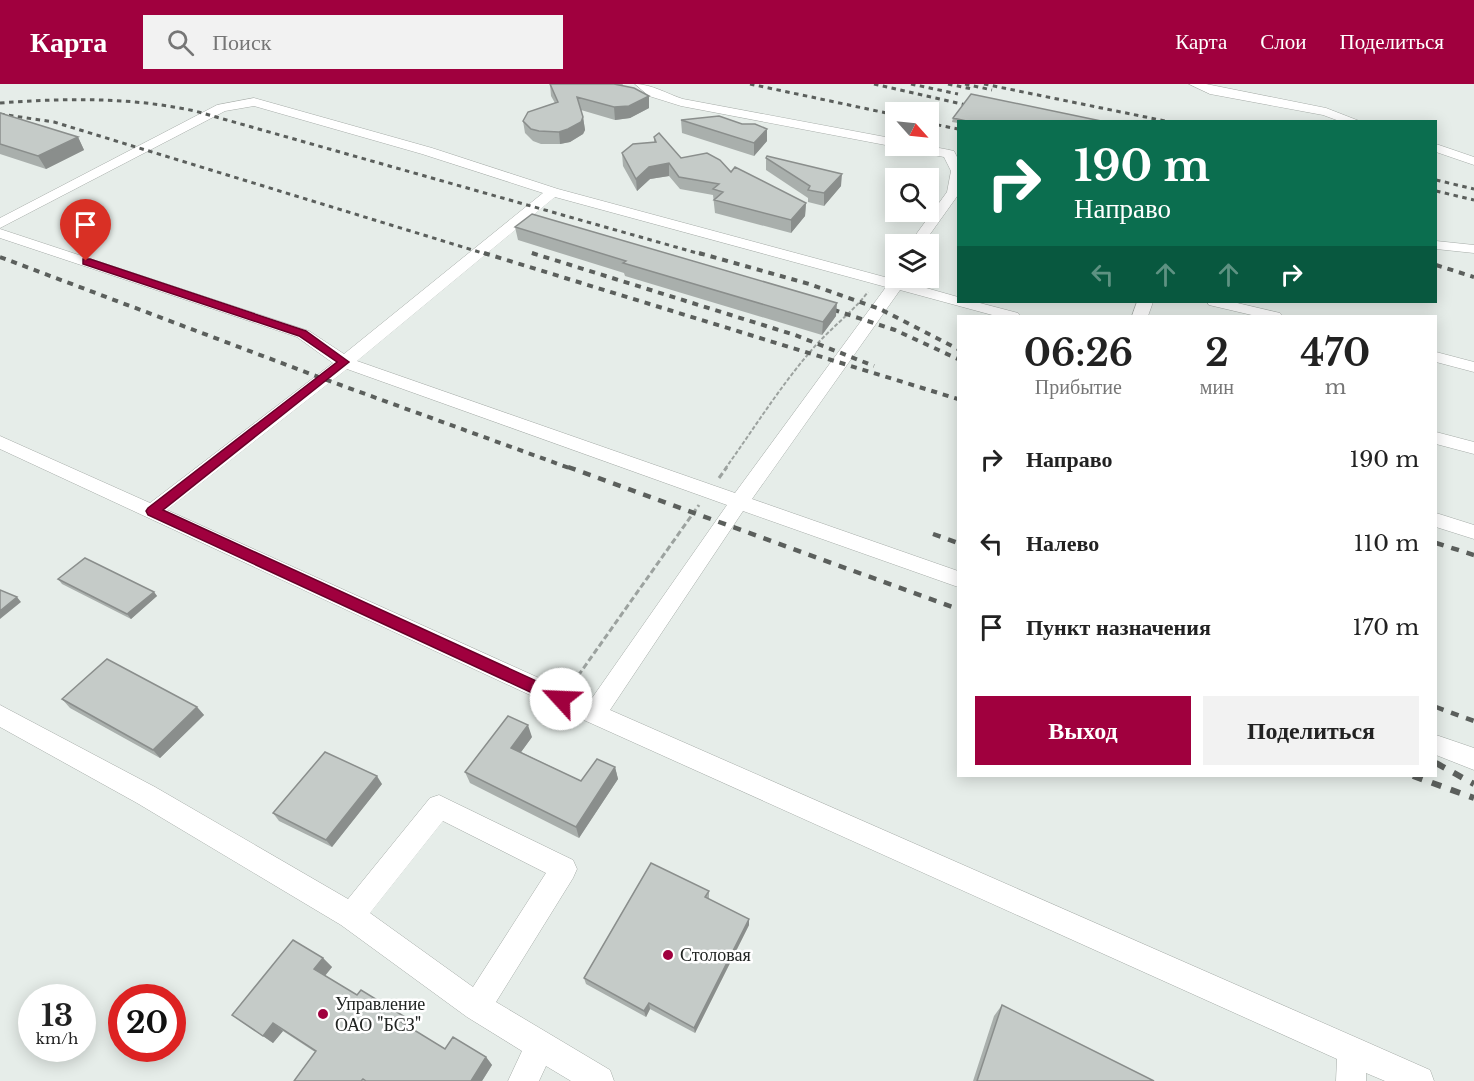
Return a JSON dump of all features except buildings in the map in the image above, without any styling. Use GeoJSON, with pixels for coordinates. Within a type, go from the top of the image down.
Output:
{"type":"FeatureCollection","features":[{"type":"Feature","properties":{"kind":"street"},"geometry":{"type":"LineString","coordinates":[[641,84],[653,93],[681,102],[885,141]]}},
{"type":"Feature","properties":{"kind":"street"},"geometry":{"type":"LineString","coordinates":[[1196,84],[1210,90],[1326,112],[1350,120]]}},
{"type":"Feature","properties":{"kind":"street"},"geometry":{"type":"LineString","coordinates":[[0,224],[221,108],[254,102],[427,152],[552,192],[885,278]]}},
{"type":"Feature","properties":{"kind":"street"},"geometry":{"type":"LineString","coordinates":[[1437,148],[1474,161]]}},
{"type":"Feature","properties":{"kind":"street"},"geometry":{"type":"LineString","coordinates":[[939,152],[949,154],[957,169]]}},
{"type":"Feature","properties":{"kind":"street"},"geometry":{"type":"LineString","coordinates":[[924,234],[953,200],[957,176]]}},
{"type":"Feature","properties":{"kind":"street"},"geometry":{"type":"LineString","coordinates":[[153,511],[344,362],[552,192]]}},
{"type":"Feature","properties":{"kind":"street"},"geometry":{"type":"LineString","coordinates":[[0,232],[303,334],[344,362],[957,579]]}},
{"type":"Feature","properties":{"kind":"street"},"geometry":{"type":"LineString","coordinates":[[1437,245],[1474,249]]}},
{"type":"Feature","properties":{"kind":"street"},"geometry":{"type":"LineString","coordinates":[[594,714],[738,502],[893,288]]}},
{"type":"Feature","properties":{"kind":"street"},"geometry":{"type":"LineString","coordinates":[[921,288],[957,299]]}},
{"type":"Feature","properties":{"kind":"street"},"geometry":{"type":"LineString","coordinates":[[970,303],[1009,315]]}},
{"type":"Feature","properties":{"kind":"street"},"geometry":{"type":"LineString","coordinates":[[1219,303],[1270,315]]}},
{"type":"Feature","properties":{"kind":"street"},"geometry":{"type":"LineString","coordinates":[[1437,357],[1474,367]]}},
{"type":"Feature","properties":{"kind":"street"},"geometry":{"type":"LineString","coordinates":[[1437,438],[1474,448]]}},
{"type":"Feature","properties":{"kind":"street"},"geometry":{"type":"LineString","coordinates":[[0,442],[594,714],[1419,1081]]}},
{"type":"Feature","properties":{"kind":"street"},"geometry":{"type":"LineString","coordinates":[[1437,520],[1474,532]]}},
{"type":"Feature","properties":{"kind":"street"},"geometry":{"type":"LineString","coordinates":[[0,715],[146,795],[351,916],[477,1007],[599,1081]]}},
{"type":"Feature","properties":{"kind":"street"},"geometry":{"type":"LineString","coordinates":[[1437,746],[1474,759]]}},
{"type":"Feature","properties":{"kind":"street"},"geometry":{"type":"LineString","coordinates":[[351,916],[439,806],[564,869],[477,1007]]}},
{"type":"Feature","properties":{"kind":"street"},"geometry":{"type":"LineString","coordinates":[[523,1081],[540,1047]]}},
{"type":"Feature","properties":{"kind":"street"},"geometry":{"type":"LineString","coordinates":[[1351,1081],[1352,1050]]}},
{"type":"Feature","properties":{"kind":"railway"},"geometry":{"type":"LineString","coordinates":[[750,84],[885,113]]}},
{"type":"Feature","properties":{"kind":"railway"},"geometry":{"type":"LineString","coordinates":[[874,84],[979,108]]}},
{"type":"Feature","properties":{"kind":"railway"},"geometry":{"type":"LineString","coordinates":[[911,84],[958,94]]}},
{"type":"Feature","properties":{"kind":"railway"},"geometry":{"type":"LineString","coordinates":[[948,84],[972,89]]}},
{"type":"Feature","properties":{"kind":"railway"},"geometry":{"type":"LineString","coordinates":[[965,84],[992,90]]}},
{"type":"Feature","properties":{"kind":"railway"},"geometry":{"type":"LineString","coordinates":[[984,84],[1160,120]]}},
{"type":"Feature","properties":{"kind":"railway"},"geometry":{"type":"LineString","coordinates":[[0,103],[98,100],[146,103],[195,111],[704,255]]}},
{"type":"Feature","properties":{"kind":"railway"},"geometry":{"type":"LineString","coordinates":[[0,114],[54,122],[489,255]]}},
{"type":"Feature","properties":{"kind":"railway"},"geometry":{"type":"LineString","coordinates":[[939,125],[957,129]]}},
{"type":"Feature","properties":{"kind":"railway"},"geometry":{"type":"LineString","coordinates":[[1437,180],[1474,189]]}},
{"type":"Feature","properties":{"kind":"railway"},"geometry":{"type":"LineString","coordinates":[[1437,191],[1474,200]]}},
{"type":"Feature","properties":{"kind":"railway"},"geometry":{"type":"LineString","coordinates":[[484,253],[957,399]]}},
{"type":"Feature","properties":{"kind":"railway"},"geometry":{"type":"LineString","coordinates":[[537,255],[532,253],[795,335],[874,366]]}},
{"type":"Feature","properties":{"kind":"railway"},"geometry":{"type":"LineString","coordinates":[[699,253],[809,284],[880,309],[957,348]]}},
{"type":"Feature","properties":{"kind":"railway"},"geometry":{"type":"LineString","coordinates":[[0,257],[572,469]]}},
{"type":"Feature","properties":{"kind":"railway"},"geometry":{"type":"LineString","coordinates":[[1437,265],[1474,277]]}},
{"type":"Feature","properties":{"kind":"railway"},"geometry":{"type":"LineString","coordinates":[[822,306],[895,330],[957,359]]}},
{"type":"Feature","properties":{"kind":"railway"},"geometry":{"type":"LineString","coordinates":[[568,467],[957,609]]}},
{"type":"Feature","properties":{"kind":"railway"},"geometry":{"type":"LineString","coordinates":[[933,534],[957,543]]}},
{"type":"Feature","properties":{"kind":"railway"},"geometry":{"type":"LineString","coordinates":[[1437,543],[1474,555]]}},
{"type":"Feature","properties":{"kind":"railway"},"geometry":{"type":"LineString","coordinates":[[1437,707],[1474,721]]}},
{"type":"Feature","properties":{"kind":"railway"},"geometry":{"type":"LineString","coordinates":[[1437,764],[1474,784]]}},
{"type":"Feature","properties":{"kind":"railway"},"geometry":{"type":"LineString","coordinates":[[1416,777],[1474,798]]}},
{"type":"Feature","properties":{"kind":"place","name":"Столовая"},"geometry":{"type":"Point","coordinates":[668,955]}},
{"type":"Feature","properties":{"kind":"place","name":"Управление ОАО \"БСЗ\""},"geometry":{"type":"Point","coordinates":[323,1014]}},
{"type":"Feature","properties":{"kind":"route"},"geometry":{"type":"LineString","coordinates":[[86,261],[303,334],[344,362],[153,511],[561,699]]}}]}
